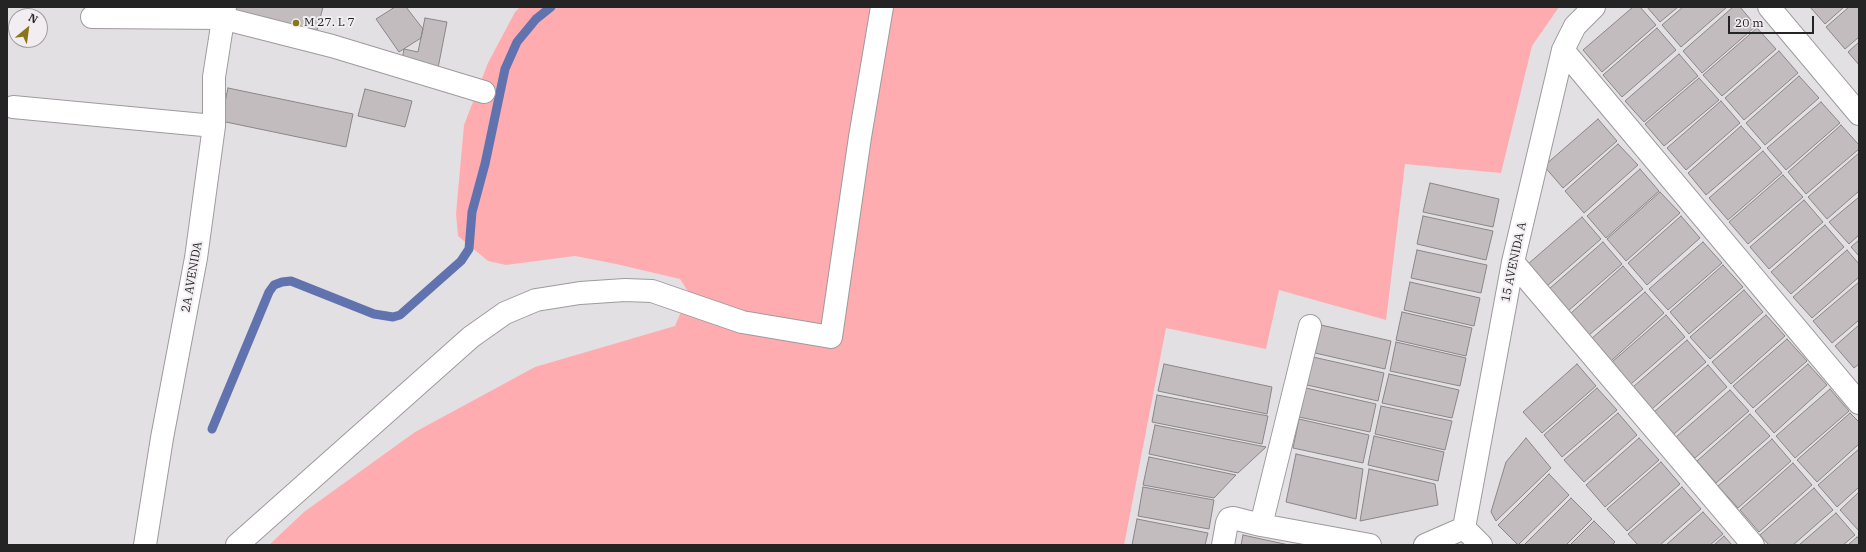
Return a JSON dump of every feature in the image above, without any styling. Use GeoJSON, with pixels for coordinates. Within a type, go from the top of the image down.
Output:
{"type":"FeatureCollection","features":[{"type":"Feature","properties":{"kind":"street"},"geometry":{"type":"LineString","coordinates":[[237,545],[471,337],[505,313],[536,300],[580,292],[631,290],[652,291],[742,322],[831,337],[860,137],[882,7]]}},
{"type":"Feature","properties":{"kind":"street","name":"15 AVENIDA A"},"geometry":{"type":"LineString","coordinates":[[1464,528],[1513,262],[1563,50],[1575,26],[1594,7]]}},
{"type":"Feature","properties":{"kind":"street"},"geometry":{"type":"LineString","coordinates":[[1768,7],[1859,114]]}},
{"type":"Feature","properties":{"kind":"street"},"geometry":{"type":"LineString","coordinates":[[92,17],[223,13],[484,92]]}},
{"type":"Feature","properties":{"kind":"street","name":"2A AVENIDA"},"geometry":{"type":"LineString","coordinates":[[146,540],[162,438],[196,258],[214,126],[214,77],[223,13]]}},
{"type":"Feature","properties":{"kind":"street"},"geometry":{"type":"LineString","coordinates":[[1563,50],[1859,403]]}},
{"type":"Feature","properties":{"kind":"street"},"geometry":{"type":"LineString","coordinates":[[13,108],[214,126]]}},
{"type":"Feature","properties":{"kind":"street"},"geometry":{"type":"LineString","coordinates":[[1513,262],[1753,545]]}},
{"type":"Feature","properties":{"kind":"street"},"geometry":{"type":"LineString","coordinates":[[1261,526],[1310,326]]}},
{"type":"Feature","properties":{"kind":"street"},"geometry":{"type":"LineString","coordinates":[[1223,545],[1227,523],[1229,519],[1233,518],[1261,526],[1370,545]]}},
{"type":"Feature","properties":{"kind":"street"},"geometry":{"type":"LineString","coordinates":[[1425,545],[1464,528],[1481,545]]}},
{"type":"Feature","properties":{"kind":"shaded area"},"geometry":{"type":"Polygon","coordinates":[[[520,7],[1559,7],[1532,46],[1501,173],[1405,164],[1386,320],[1279,290],[1266,349],[1166,328],[1124,545],[269,545],[304,512],[415,432],[535,367],[675,326],[689,293],[680,279],[575,256],[506,265],[488,261],[458,236],[456,214],[464,125],[488,63],[515,12],[520,7]]]}},
{"type":"Feature","properties":{"kind":"building","name":"M 27. L 7"},"geometry":{"type":"Polygon","coordinates":[[[232,7],[323,7],[316,34],[230,12],[232,7]]]}},
{"type":"Feature","properties":{"kind":"building"},"geometry":{"type":"Polygon","coordinates":[[[395,7],[406,7],[423,29],[421,38],[399,52],[376,19],[395,7]]]}},
{"type":"Feature","properties":{"kind":"building"},"geometry":{"type":"Polygon","coordinates":[[[1633,7],[1640,7],[1656,25],[1602,72],[1583,50],[1633,7]]]}},
{"type":"Feature","properties":{"kind":"building"},"geometry":{"type":"Polygon","coordinates":[[[1647,7],[1678,7],[1660,22],[1647,7]]]}},
{"type":"Feature","properties":{"kind":"building"},"geometry":{"type":"Polygon","coordinates":[[[1683,7],[1727,7],[1681,47],[1662,25],[1683,7]]]}},
{"type":"Feature","properties":{"kind":"building"},"geometry":{"type":"Polygon","coordinates":[[[1733,7],[1740,7],[1756,26],[1702,73],[1683,51],[1733,7]]]}},
{"type":"Feature","properties":{"kind":"building"},"geometry":{"type":"Polygon","coordinates":[[[1810,7],[1844,7],[1825,24],[1810,7]]]}},
{"type":"Feature","properties":{"kind":"building"},"geometry":{"type":"Polygon","coordinates":[[[1849,7],[1859,7],[1859,37],[1845,49],[1826,27],[1849,7]]]}},
{"type":"Feature","properties":{"kind":"building"},"geometry":{"type":"Polygon","coordinates":[[[425,18],[447,22],[438,68],[402,60],[404,49],[418,52],[425,18]]]}},
{"type":"Feature","properties":{"kind":"building"},"geometry":{"type":"Polygon","coordinates":[[[1657,28],[1676,50],[1622,97],[1603,75],[1657,28]]]}},
{"type":"Feature","properties":{"kind":"building"},"geometry":{"type":"Polygon","coordinates":[[[1757,28],[1776,49],[1722,96],[1703,75],[1757,28]]]}},
{"type":"Feature","properties":{"kind":"building"},"geometry":{"type":"Polygon","coordinates":[[[1859,42],[1859,65],[1848,52],[1859,42]]]}},
{"type":"Feature","properties":{"kind":"building"},"geometry":{"type":"Polygon","coordinates":[[[1779,51],[1798,73],[1744,120],[1725,98],[1779,51]]]}},
{"type":"Feature","properties":{"kind":"building"},"geometry":{"type":"Polygon","coordinates":[[[1679,54],[1698,76],[1644,122],[1625,101],[1679,54]]]}},
{"type":"Feature","properties":{"kind":"building"},"geometry":{"type":"Polygon","coordinates":[[[1799,76],[1819,98],[1765,145],[1746,123],[1799,76]]]}},
{"type":"Feature","properties":{"kind":"building"},"geometry":{"type":"Polygon","coordinates":[[[1699,78],[1719,100],[1664,146],[1645,124],[1699,78]]]}},
{"type":"Feature","properties":{"kind":"building"},"geometry":{"type":"Polygon","coordinates":[[[228,88],[353,114],[346,147],[221,121],[228,88]]]}},
{"type":"Feature","properties":{"kind":"building"},"geometry":{"type":"Polygon","coordinates":[[[365,89],[412,101],[405,127],[358,116],[365,89]]]}},
{"type":"Feature","properties":{"kind":"building"},"geometry":{"type":"Polygon","coordinates":[[[1721,101],[1740,123],[1686,170],[1667,148],[1721,101]]]}},
{"type":"Feature","properties":{"kind":"building"},"geometry":{"type":"Polygon","coordinates":[[[1821,102],[1840,123],[1786,170],[1767,148],[1821,102]]]}},
{"type":"Feature","properties":{"kind":"building"},"geometry":{"type":"Polygon","coordinates":[[[1598,119],[1617,141],[1563,188],[1544,166],[1598,119]]]}},
{"type":"Feature","properties":{"kind":"building"},"geometry":{"type":"Polygon","coordinates":[[[1841,125],[1859,145],[1859,149],[1806,194],[1788,172],[1841,125]]]}},
{"type":"Feature","properties":{"kind":"building"},"geometry":{"type":"Polygon","coordinates":[[[1741,126],[1761,148],[1706,195],[1688,173],[1741,126]]]}},
{"type":"Feature","properties":{"kind":"building"},"geometry":{"type":"Polygon","coordinates":[[[1618,144],[1638,165],[1584,213],[1565,191],[1618,144]]]}},
{"type":"Feature","properties":{"kind":"building"},"geometry":{"type":"Polygon","coordinates":[[[1763,151],[1782,173],[1728,220],[1709,198],[1763,151]]]}},
{"type":"Feature","properties":{"kind":"building"},"geometry":{"type":"Polygon","coordinates":[[[1859,153],[1859,191],[1827,219],[1808,197],[1859,153]]]}},
{"type":"Feature","properties":{"kind":"building"},"geometry":{"type":"Polygon","coordinates":[[[1640,169],[1659,191],[1606,238],[1587,216],[1640,169]]]}},
{"type":"Feature","properties":{"kind":"building"},"geometry":{"type":"Polygon","coordinates":[[[1783,175],[1803,197],[1748,244],[1729,222],[1783,175]]]}},
{"type":"Feature","properties":{"kind":"building"},"geometry":{"type":"Polygon","coordinates":[[[1430,183],[1499,199],[1493,227],[1423,212],[1430,183]]]}},
{"type":"Feature","properties":{"kind":"building"},"geometry":{"type":"Polygon","coordinates":[[[1660,192],[1680,213],[1626,261],[1607,239],[1660,192]]]}},
{"type":"Feature","properties":{"kind":"building"},"geometry":{"type":"Polygon","coordinates":[[[1859,197],[1859,235],[1849,244],[1829,222],[1859,197]]]}},
{"type":"Feature","properties":{"kind":"building"},"geometry":{"type":"Polygon","coordinates":[[[1804,200],[1823,222],[1769,269],[1750,247],[1804,200]]]}},
{"type":"Feature","properties":{"kind":"building"},"geometry":{"type":"Polygon","coordinates":[[[1423,216],[1493,231],[1486,260],[1417,244],[1423,216]]]}},
{"type":"Feature","properties":{"kind":"building"},"geometry":{"type":"Polygon","coordinates":[[[1681,216],[1700,238],[1647,285],[1628,263],[1681,216]]]}},
{"type":"Feature","properties":{"kind":"building"},"geometry":{"type":"Polygon","coordinates":[[[1582,217],[1601,239],[1547,286],[1528,264],[1582,217]]]}},
{"type":"Feature","properties":{"kind":"building"},"geometry":{"type":"Polygon","coordinates":[[[1825,225],[1844,247],[1791,294],[1771,272],[1825,225]]]}},
{"type":"Feature","properties":{"kind":"building"},"geometry":{"type":"Polygon","coordinates":[[[1859,240],[1859,256],[1851,247],[1859,240]]]}},
{"type":"Feature","properties":{"kind":"building"},"geometry":{"type":"Polygon","coordinates":[[[1603,242],[1622,264],[1568,311],[1549,289],[1603,242]]]}},
{"type":"Feature","properties":{"kind":"building"},"geometry":{"type":"Polygon","coordinates":[[[1703,242],[1722,263],[1668,310],[1649,289],[1703,242]]]}},
{"type":"Feature","properties":{"kind":"building"},"geometry":{"type":"Polygon","coordinates":[[[1417,250],[1487,265],[1481,293],[1411,278],[1417,250]]]}},
{"type":"Feature","properties":{"kind":"building"},"geometry":{"type":"Polygon","coordinates":[[[1847,250],[1859,264],[1859,277],[1812,318],[1793,297],[1847,250]]]}},
{"type":"Feature","properties":{"kind":"building"},"geometry":{"type":"Polygon","coordinates":[[[1723,265],[1743,287],[1689,334],[1670,312],[1723,265]]]}},
{"type":"Feature","properties":{"kind":"building"},"geometry":{"type":"Polygon","coordinates":[[[1623,266],[1643,289],[1589,335],[1570,314],[1623,266]]]}},
{"type":"Feature","properties":{"kind":"building"},"geometry":{"type":"Polygon","coordinates":[[[1410,282],[1480,298],[1474,326],[1404,310],[1410,282]]]}},
{"type":"Feature","properties":{"kind":"building"},"geometry":{"type":"Polygon","coordinates":[[[1859,282],[1859,320],[1832,343],[1813,321],[1859,282]]]}},
{"type":"Feature","properties":{"kind":"building"},"geometry":{"type":"Polygon","coordinates":[[[1744,290],[1763,312],[1710,359],[1690,337],[1744,290]]]}},
{"type":"Feature","properties":{"kind":"building"},"geometry":{"type":"Polygon","coordinates":[[[1645,292],[1664,313],[1611,361],[1591,339],[1645,292]]]}},
{"type":"Feature","properties":{"kind":"building"},"geometry":{"type":"Polygon","coordinates":[[[1402,312],[1472,328],[1466,356],[1396,340],[1402,312]]]}},
{"type":"Feature","properties":{"kind":"building"},"geometry":{"type":"Polygon","coordinates":[[[1666,315],[1685,337],[1631,384],[1612,362],[1666,315]]]}},
{"type":"Feature","properties":{"kind":"building"},"geometry":{"type":"Polygon","coordinates":[[[1766,315],[1785,336],[1731,384],[1712,362],[1766,315]]]}},
{"type":"Feature","properties":{"kind":"building"},"geometry":{"type":"Polygon","coordinates":[[[1321,325],[1391,341],[1385,369],[1315,353],[1321,325]]]}},
{"type":"Feature","properties":{"kind":"building"},"geometry":{"type":"Polygon","coordinates":[[[1859,325],[1859,364],[1854,368],[1835,346],[1859,325]]]}},
{"type":"Feature","properties":{"kind":"building"},"geometry":{"type":"Polygon","coordinates":[[[1787,339],[1807,361],[1753,408],[1733,386],[1787,339]]]}},
{"type":"Feature","properties":{"kind":"building"},"geometry":{"type":"Polygon","coordinates":[[[1687,340],[1706,362],[1652,409],[1633,387],[1687,340]]]}},
{"type":"Feature","properties":{"kind":"building"},"geometry":{"type":"Polygon","coordinates":[[[1396,342],[1466,358],[1460,386],[1390,371],[1396,342]]]}},
{"type":"Feature","properties":{"kind":"building"},"geometry":{"type":"Polygon","coordinates":[[[1313,357],[1384,373],[1378,401],[1307,385],[1313,357]]]}},
{"type":"Feature","properties":{"kind":"building"},"geometry":{"type":"Polygon","coordinates":[[[1164,364],[1272,387],[1267,414],[1158,391],[1164,364]]]}},
{"type":"Feature","properties":{"kind":"building"},"geometry":{"type":"Polygon","coordinates":[[[1577,364],[1596,386],[1542,433],[1523,412],[1577,364]]]}},
{"type":"Feature","properties":{"kind":"building"},"geometry":{"type":"Polygon","coordinates":[[[1808,364],[1827,385],[1774,433],[1755,411],[1808,364]]]}},
{"type":"Feature","properties":{"kind":"building"},"geometry":{"type":"Polygon","coordinates":[[[1708,365],[1727,387],[1674,434],[1654,412],[1708,365]]]}},
{"type":"Feature","properties":{"kind":"building"},"geometry":{"type":"Polygon","coordinates":[[[1389,374],[1459,390],[1452,418],[1382,403],[1389,374]]]}},
{"type":"Feature","properties":{"kind":"building"},"geometry":{"type":"Polygon","coordinates":[[[1306,388],[1376,404],[1370,432],[1299,417],[1306,388]]]}},
{"type":"Feature","properties":{"kind":"building"},"geometry":{"type":"Polygon","coordinates":[[[1597,388],[1617,410],[1562,457],[1544,435],[1597,388]]]}},
{"type":"Feature","properties":{"kind":"building"},"geometry":{"type":"Polygon","coordinates":[[[1830,389],[1849,411],[1795,458],[1776,436],[1830,389]]]}},
{"type":"Feature","properties":{"kind":"building"},"geometry":{"type":"Polygon","coordinates":[[[1730,390],[1749,411],[1695,458],[1676,437],[1730,390]]]}},
{"type":"Feature","properties":{"kind":"building"},"geometry":{"type":"Polygon","coordinates":[[[1157,395],[1268,416],[1262,444],[1152,422],[1157,395]]]}},
{"type":"Feature","properties":{"kind":"building"},"geometry":{"type":"Polygon","coordinates":[[[1381,406],[1452,421],[1445,450],[1375,434],[1381,406]]]}},
{"type":"Feature","properties":{"kind":"building"},"geometry":{"type":"Polygon","coordinates":[[[1618,413],[1637,435],[1584,482],[1564,460],[1618,413]]]}},
{"type":"Feature","properties":{"kind":"building"},"geometry":{"type":"Polygon","coordinates":[[[1850,413],[1859,422],[1859,444],[1817,482],[1797,460],[1850,413]]]}},
{"type":"Feature","properties":{"kind":"building"},"geometry":{"type":"Polygon","coordinates":[[[1750,414],[1770,436],[1716,483],[1697,461],[1750,414]]]}},
{"type":"Feature","properties":{"kind":"building"},"geometry":{"type":"Polygon","coordinates":[[[1299,419],[1369,435],[1363,463],[1293,448],[1299,419]]]}},
{"type":"Feature","properties":{"kind":"building"},"geometry":{"type":"Polygon","coordinates":[[[1155,425],[1266,447],[1238,473],[1149,454],[1155,425]]]}},
{"type":"Feature","properties":{"kind":"building"},"geometry":{"type":"Polygon","coordinates":[[[1374,436],[1444,452],[1438,481],[1368,465],[1374,436]]]}},
{"type":"Feature","properties":{"kind":"building"},"geometry":{"type":"Polygon","coordinates":[[[1526,438],[1551,468],[1496,521],[1491,512],[1506,462],[1526,438]]]}},
{"type":"Feature","properties":{"kind":"building"},"geometry":{"type":"Polygon","coordinates":[[[1639,438],[1659,460],[1605,507],[1586,485],[1639,438]]]}},
{"type":"Feature","properties":{"kind":"building"},"geometry":{"type":"Polygon","coordinates":[[[1772,439],[1791,461],[1738,508],[1718,486],[1772,439]]]}},
{"type":"Feature","properties":{"kind":"building"},"geometry":{"type":"Polygon","coordinates":[[[1859,449],[1859,487],[1837,507],[1818,485],[1859,449]]]}},
{"type":"Feature","properties":{"kind":"building"},"geometry":{"type":"Polygon","coordinates":[[[1296,454],[1363,469],[1356,519],[1286,502],[1296,454]]]}},
{"type":"Feature","properties":{"kind":"building"},"geometry":{"type":"Polygon","coordinates":[[[1149,457],[1236,475],[1214,498],[1143,485],[1149,457]]]}},
{"type":"Feature","properties":{"kind":"building"},"geometry":{"type":"Polygon","coordinates":[[[1661,462],[1680,484],[1627,531],[1607,509],[1661,462]]]}},
{"type":"Feature","properties":{"kind":"building"},"geometry":{"type":"Polygon","coordinates":[[[1793,463],[1812,485],[1759,532],[1740,510],[1793,463]]]}},
{"type":"Feature","properties":{"kind":"building"},"geometry":{"type":"Polygon","coordinates":[[[1369,469],[1435,484],[1438,505],[1360,521],[1369,469]]]}},
{"type":"Feature","properties":{"kind":"building"},"geometry":{"type":"Polygon","coordinates":[[[1549,474],[1569,495],[1518,545],[1498,525],[1549,474]]]}},
{"type":"Feature","properties":{"kind":"building"},"geometry":{"type":"Polygon","coordinates":[[[1143,487],[1214,500],[1209,529],[1138,516],[1143,487]]]}},
{"type":"Feature","properties":{"kind":"building"},"geometry":{"type":"Polygon","coordinates":[[[1682,487],[1701,509],[1660,545],[1638,545],[1628,534],[1682,487]]]}},
{"type":"Feature","properties":{"kind":"building"},"geometry":{"type":"Polygon","coordinates":[[[1814,488],[1833,510],[1793,545],[1769,545],[1760,535],[1814,488]]]}},
{"type":"Feature","properties":{"kind":"building"},"geometry":{"type":"Polygon","coordinates":[[[1859,492],[1859,531],[1840,510],[1859,492]]]}},
{"type":"Feature","properties":{"kind":"building"},"geometry":{"type":"Polygon","coordinates":[[[1571,498],[1592,519],[1566,545],[1524,545],[1571,498]]]}},
{"type":"Feature","properties":{"kind":"building"},"geometry":{"type":"Polygon","coordinates":[[[1703,512],[1723,534],[1710,545],[1666,545],[1703,512]]]}},
{"type":"Feature","properties":{"kind":"building"},"geometry":{"type":"Polygon","coordinates":[[[1836,513],[1855,535],[1843,545],[1799,545],[1836,513]]]}},
{"type":"Feature","properties":{"kind":"building"},"geometry":{"type":"Polygon","coordinates":[[[1137,519],[1208,533],[1205,545],[1132,545],[1137,519]]]}},
{"type":"Feature","properties":{"kind":"building"},"geometry":{"type":"Polygon","coordinates":[[[1594,521],[1615,542],[1612,545],[1570,545],[1594,521]]]}},
{"type":"Feature","properties":{"kind":"building"},"geometry":{"type":"Polygon","coordinates":[[[1243,535],[1289,545],[1241,545],[1243,535]]]}},
{"type":"Feature","properties":{"kind":"building"},"geometry":{"type":"Polygon","coordinates":[[[1724,536],[1732,545],[1714,545],[1724,536]]]}},
{"type":"Feature","properties":{"kind":"building"},"geometry":{"type":"Polygon","coordinates":[[[1857,537],[1859,539],[1859,545],[1848,545],[1857,537]]]}},
{"type":"Feature","properties":{"kind":"waterway"},"geometry":{"type":"LineString","coordinates":[[212,429],[269,292],[274,285],[291,281],[374,314],[393,317],[400,315],[461,261],[469,249],[472,212],[485,164],[505,69],[517,42],[536,19],[551,7]]}},
{"type":"Feature","properties":{"kind":"place","name":"M 27. L 7"},"geometry":{"type":"Point","coordinates":[296,23]}}]}
